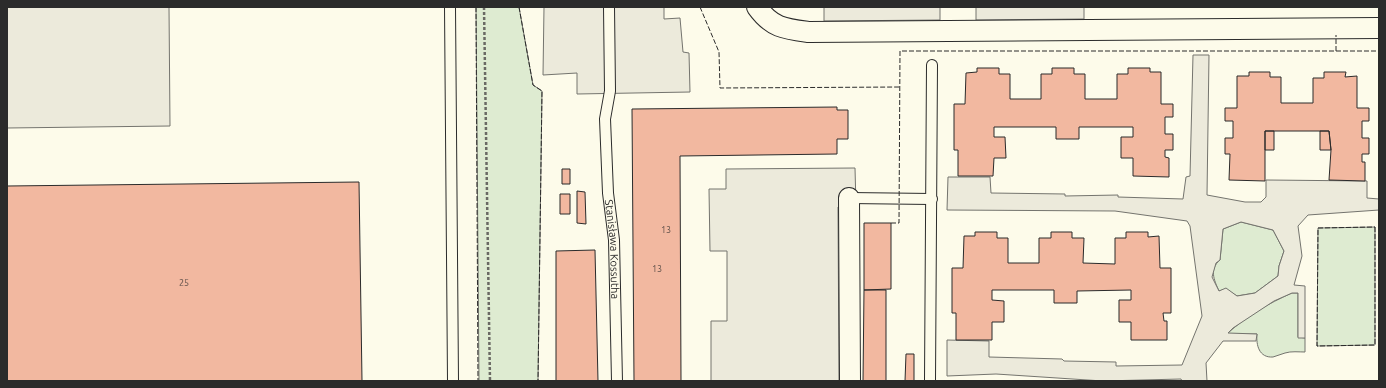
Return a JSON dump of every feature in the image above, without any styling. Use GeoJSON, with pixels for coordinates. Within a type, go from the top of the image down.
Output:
{"type":"FeatureCollection","features":[{"type":"Feature","properties":{"kind":"street"},"geometry":{"type":"LineString","coordinates":[[757,7],[766,19],[786,30],[809,32],[1379,28]]}},
{"type":"Feature","properties":{"kind":"street"},"geometry":{"type":"LineString","coordinates":[[849,198],[850,381]]}},
{"type":"Feature","properties":{"kind":"lane"},"geometry":{"type":"LineString","coordinates":[[450,7],[453,381]]}},
{"type":"Feature","properties":{"kind":"lane","name":"Stanisława Kossutha"},"geometry":{"type":"LineString","coordinates":[[609,7],[610,91],[605,118],[608,193],[614,240],[617,381]]}},
{"type":"Feature","properties":{"kind":"lane"},"geometry":{"type":"LineString","coordinates":[[930,381],[932,65]]}},
{"type":"Feature","properties":{"kind":"lane"},"geometry":{"type":"LineString","coordinates":[[849,198],[932,199]]}},
{"type":"Feature","properties":{"kind":"path"},"geometry":{"type":"LineString","coordinates":[[484,7],[490,381]]}},
{"type":"Feature","properties":{"kind":"green space"},"geometry":{"type":"Polygon","coordinates":[[[476,7],[519,7],[533,85],[542,91],[538,381],[479,381],[476,7]]]}},
{"type":"Feature","properties":{"kind":"green space"},"geometry":{"type":"Polygon","coordinates":[[[1241,222],[1273,230],[1284,251],[1279,266],[1278,276],[1255,293],[1237,296],[1226,289],[1219,291],[1214,279],[1214,267],[1220,260],[1223,229],[1241,222]]]}},
{"type":"Feature","properties":{"kind":"green space"},"geometry":{"type":"Polygon","coordinates":[[[1375,227],[1375,345],[1317,346],[1318,228],[1375,227]]]}},
{"type":"Feature","properties":{"kind":"green space"},"geometry":{"type":"Polygon","coordinates":[[[1292,293],[1298,293],[1298,337],[1305,338],[1305,352],[1290,352],[1268,357],[1259,350],[1257,334],[1227,334],[1258,311],[1292,293]]]}},
{"type":"Feature","properties":{"kind":"shaded area"},"geometry":{"type":"Polygon","coordinates":[[[7,7],[169,7],[170,126],[7,128],[7,7]]]}},
{"type":"Feature","properties":{"kind":"shaded area"},"geometry":{"type":"Polygon","coordinates":[[[544,7],[664,7],[664,19],[680,18],[683,52],[689,53],[690,92],[577,94],[577,73],[543,75],[544,7]]]}},
{"type":"Feature","properties":{"kind":"shaded area"},"geometry":{"type":"Polygon","coordinates":[[[824,7],[940,7],[940,20],[824,21],[824,7]]]}},
{"type":"Feature","properties":{"kind":"shaded area"},"geometry":{"type":"Polygon","coordinates":[[[976,7],[1084,7],[1084,19],[976,20],[976,7]]]}},
{"type":"Feature","properties":{"kind":"shaded area"},"geometry":{"type":"Polygon","coordinates":[[[1193,55],[1209,55],[1207,195],[1245,202],[1261,202],[1266,197],[1266,180],[1367,181],[1367,198],[1379,199],[1379,210],[1308,215],[1298,226],[1302,256],[1294,285],[1305,286],[1305,338],[1298,338],[1298,293],[1292,293],[1274,301],[1233,328],[1228,333],[1257,334],[1256,341],[1223,341],[1206,363],[1207,381],[1182,381],[1181,379],[1103,381],[996,374],[947,376],[947,340],[989,341],[989,357],[1116,362],[1116,366],[1182,365],[1202,316],[1190,226],[1187,221],[1115,211],[947,210],[948,177],[990,177],[991,193],[1065,194],[1065,196],[1118,195],[1118,197],[1183,199],[1186,177],[1190,176],[1193,55]],[[1241,222],[1223,229],[1220,260],[1216,263],[1212,277],[1219,291],[1226,288],[1237,296],[1255,293],[1278,276],[1279,266],[1284,251],[1273,230],[1241,222]]]}},
{"type":"Feature","properties":{"kind":"shaded area"},"geometry":{"type":"Polygon","coordinates":[[[855,168],[856,206],[838,207],[839,381],[711,381],[711,321],[727,321],[727,251],[710,251],[709,189],[726,189],[726,169],[855,168]]]}},
{"type":"Feature","properties":{"kind":"building"},"geometry":{"type":"Polygon","coordinates":[[[977,68],[999,68],[999,74],[1010,74],[1010,99],[1041,99],[1041,74],[1052,74],[1052,68],[1074,68],[1074,74],[1085,74],[1085,99],[1117,99],[1117,74],[1128,74],[1128,68],[1150,68],[1150,72],[1161,72],[1161,104],[1173,104],[1173,117],[1165,117],[1165,134],[1173,134],[1173,150],[1165,150],[1165,157],[1169,158],[1169,177],[1133,176],[1133,158],[1121,158],[1121,137],[1133,137],[1133,127],[1079,127],[1079,139],[1056,139],[1056,127],[994,127],[994,137],[1005,137],[1006,158],[994,158],[993,176],[958,176],[958,150],[954,150],[954,104],[965,104],[966,73],[977,72],[977,68]]]}},
{"type":"Feature","properties":{"kind":"building"},"geometry":{"type":"Polygon","coordinates":[[[1249,72],[1270,72],[1270,77],[1281,77],[1281,103],[1313,103],[1313,78],[1324,78],[1324,72],[1346,72],[1345,77],[1357,76],[1357,108],[1369,108],[1369,121],[1362,121],[1362,138],[1369,138],[1369,154],[1362,154],[1362,162],[1365,162],[1365,181],[1329,180],[1331,150],[1329,131],[1265,131],[1265,181],[1229,180],[1230,154],[1225,154],[1225,138],[1233,138],[1233,121],[1225,121],[1225,108],[1237,108],[1237,76],[1249,76],[1249,72]]]}},
{"type":"Feature","properties":{"kind":"building"},"geometry":{"type":"Polygon","coordinates":[[[837,107],[837,110],[848,110],[848,139],[837,139],[837,154],[680,156],[681,381],[634,381],[632,109],[837,107]]]}},
{"type":"Feature","properties":{"kind":"building"},"geometry":{"type":"Polygon","coordinates":[[[1265,131],[1274,131],[1274,150],[1265,150],[1265,131]]]}},
{"type":"Feature","properties":{"kind":"building"},"geometry":{"type":"Polygon","coordinates":[[[1320,131],[1329,131],[1331,150],[1320,150],[1320,131]]]}},
{"type":"Feature","properties":{"kind":"building"},"geometry":{"type":"Polygon","coordinates":[[[562,169],[570,169],[570,184],[562,184],[562,169]]]}},
{"type":"Feature","properties":{"kind":"building"},"geometry":{"type":"Polygon","coordinates":[[[359,182],[362,381],[7,381],[7,186],[359,182]]]}},
{"type":"Feature","properties":{"kind":"building"},"geometry":{"type":"Polygon","coordinates":[[[577,191],[585,192],[586,224],[577,223],[577,191]]]}},
{"type":"Feature","properties":{"kind":"building"},"geometry":{"type":"Polygon","coordinates":[[[560,194],[570,194],[570,214],[560,214],[560,194]]]}},
{"type":"Feature","properties":{"kind":"building"},"geometry":{"type":"Polygon","coordinates":[[[864,223],[891,223],[891,289],[864,290],[864,223]]]}},
{"type":"Feature","properties":{"kind":"building"},"geometry":{"type":"Polygon","coordinates":[[[975,232],[997,232],[997,238],[1008,238],[1008,263],[1039,263],[1039,238],[1051,238],[1051,232],[1072,232],[1072,238],[1084,238],[1083,263],[1115,264],[1115,238],[1126,238],[1126,232],[1148,232],[1148,237],[1159,236],[1160,268],[1171,268],[1171,313],[1163,313],[1164,321],[1167,321],[1167,340],[1131,340],[1131,322],[1119,322],[1119,300],[1131,300],[1131,290],[1077,291],[1077,303],[1054,303],[1054,290],[992,290],[992,300],[1004,301],[1004,322],[992,322],[992,340],[956,340],[956,313],[952,313],[952,268],[963,268],[964,236],[975,236],[975,232]]]}},
{"type":"Feature","properties":{"kind":"building"},"geometry":{"type":"Polygon","coordinates":[[[595,250],[598,381],[556,381],[556,251],[595,250]]]}},
{"type":"Feature","properties":{"kind":"building"},"geometry":{"type":"Polygon","coordinates":[[[864,290],[886,290],[886,381],[863,381],[864,290]]]}},
{"type":"Feature","properties":{"kind":"building"},"geometry":{"type":"Polygon","coordinates":[[[906,354],[914,354],[914,381],[905,381],[906,354]]]}},
{"type":"Feature","properties":{"kind":"fence"},"geometry":{"type":"LineString","coordinates":[[476,7],[478,381]]}},
{"type":"Feature","properties":{"kind":"fence"},"geometry":{"type":"LineString","coordinates":[[519,7],[533,85],[542,91],[538,381]]}},
{"type":"Feature","properties":{"kind":"fence"},"geometry":{"type":"LineString","coordinates":[[700,7],[719,52],[720,88],[900,87]]}},
{"type":"Feature","properties":{"kind":"fence"},"geometry":{"type":"LineString","coordinates":[[1336,35],[1336,51]]}},
{"type":"Feature","properties":{"kind":"fence"},"geometry":{"type":"LineString","coordinates":[[891,223],[899,223],[900,51],[1379,51]]}},
{"type":"Feature","properties":{"kind":"fence"},"geometry":{"type":"LineString","coordinates":[[1375,227],[1375,345],[1317,346],[1318,228],[1375,227]]}}]}
